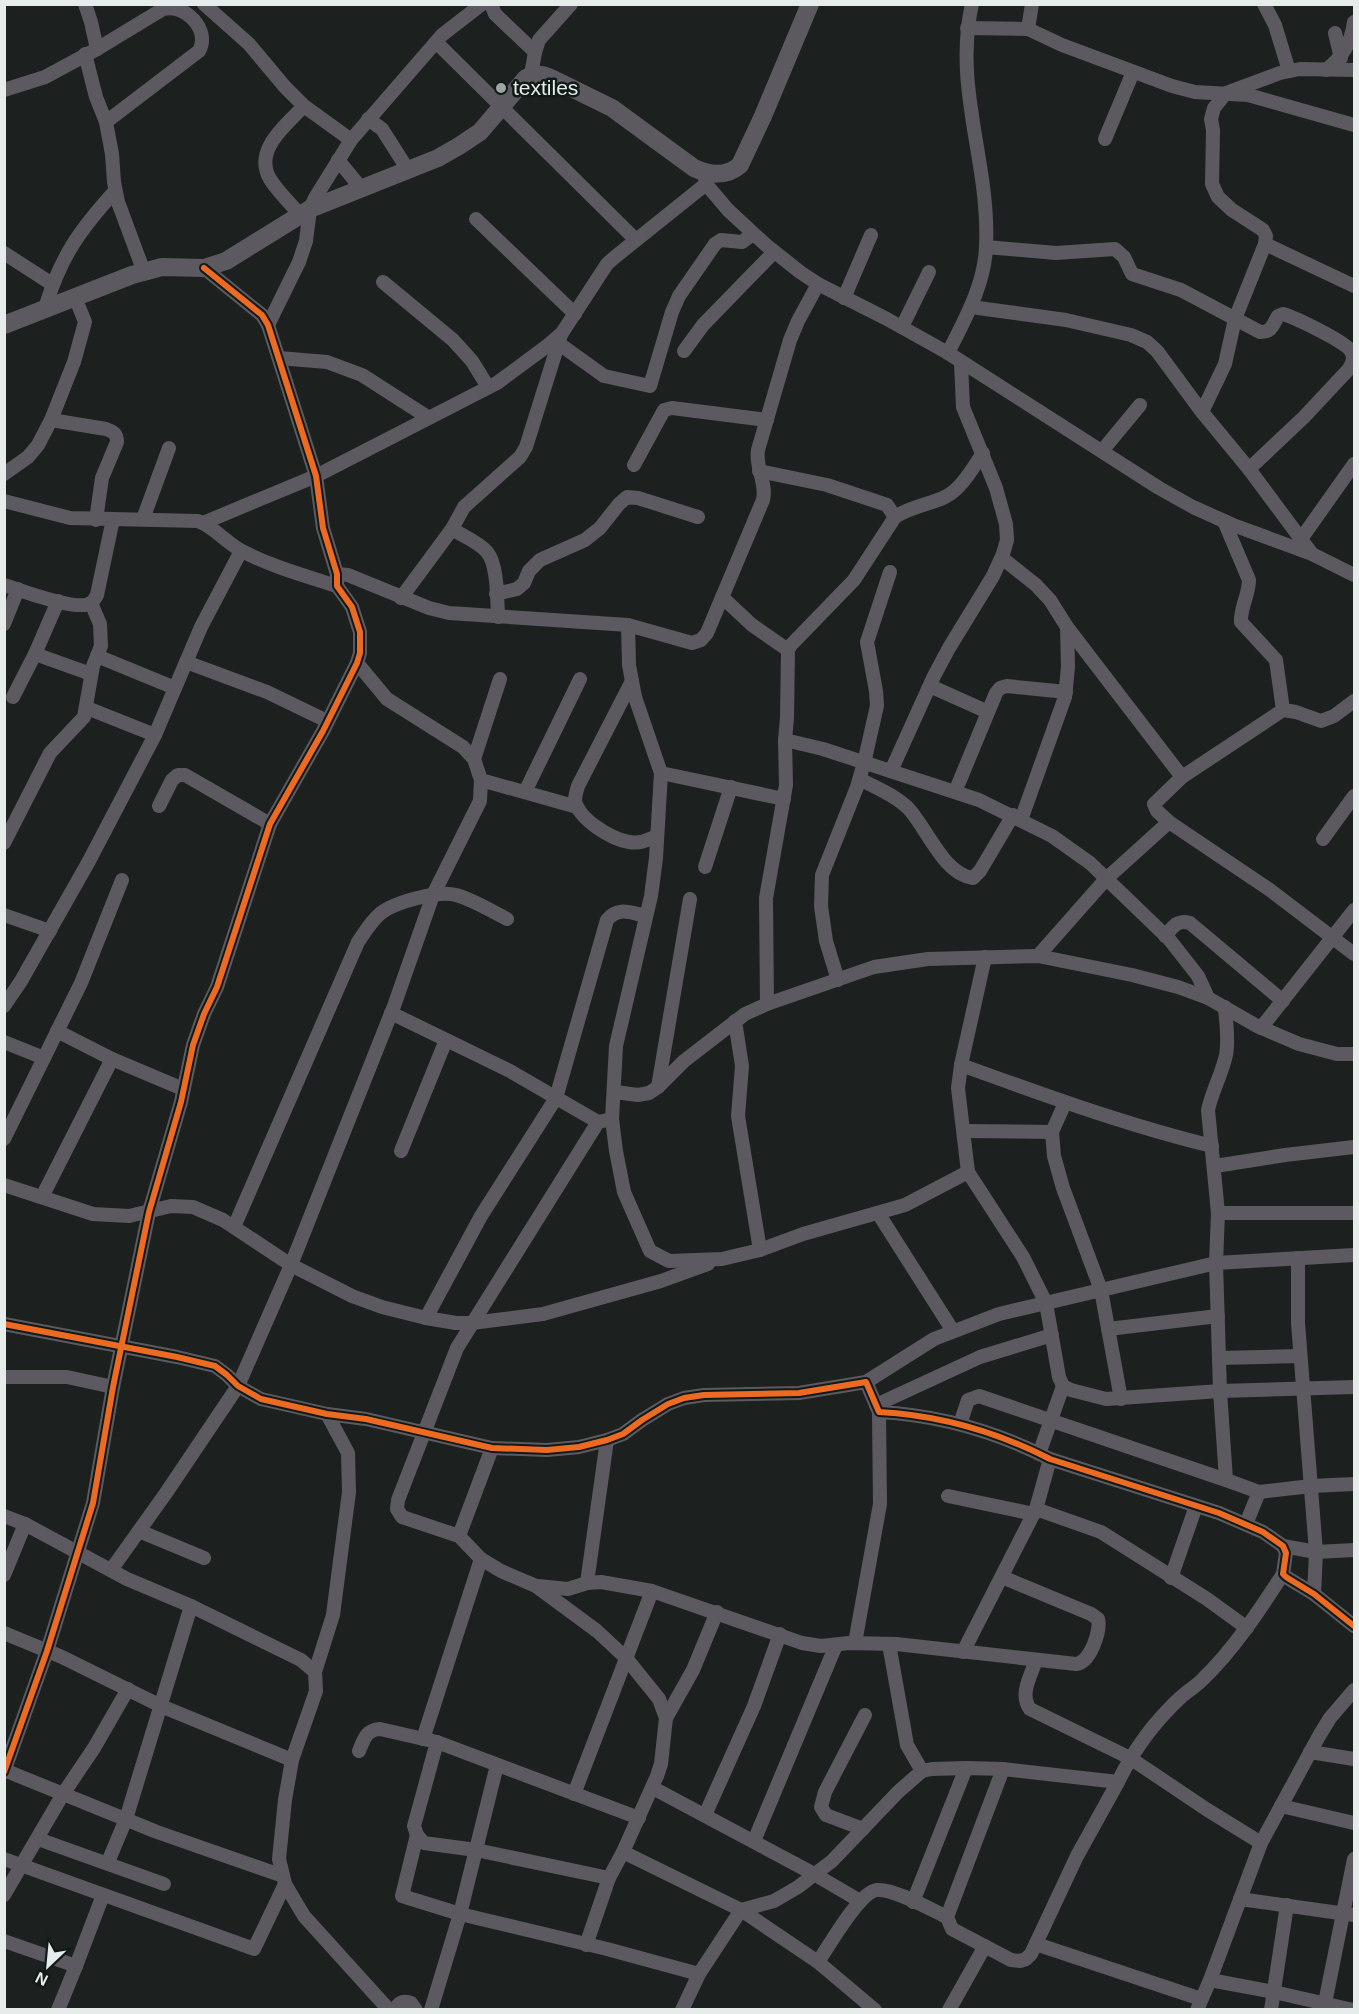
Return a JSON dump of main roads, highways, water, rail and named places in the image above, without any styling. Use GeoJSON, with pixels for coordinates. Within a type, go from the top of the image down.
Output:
{"type":"FeatureCollection","features":[{"type":"Feature","properties":{"kind":"place","name":"textiles"},"geometry":{"type":"Point","coordinates":[501,88]}}]}
